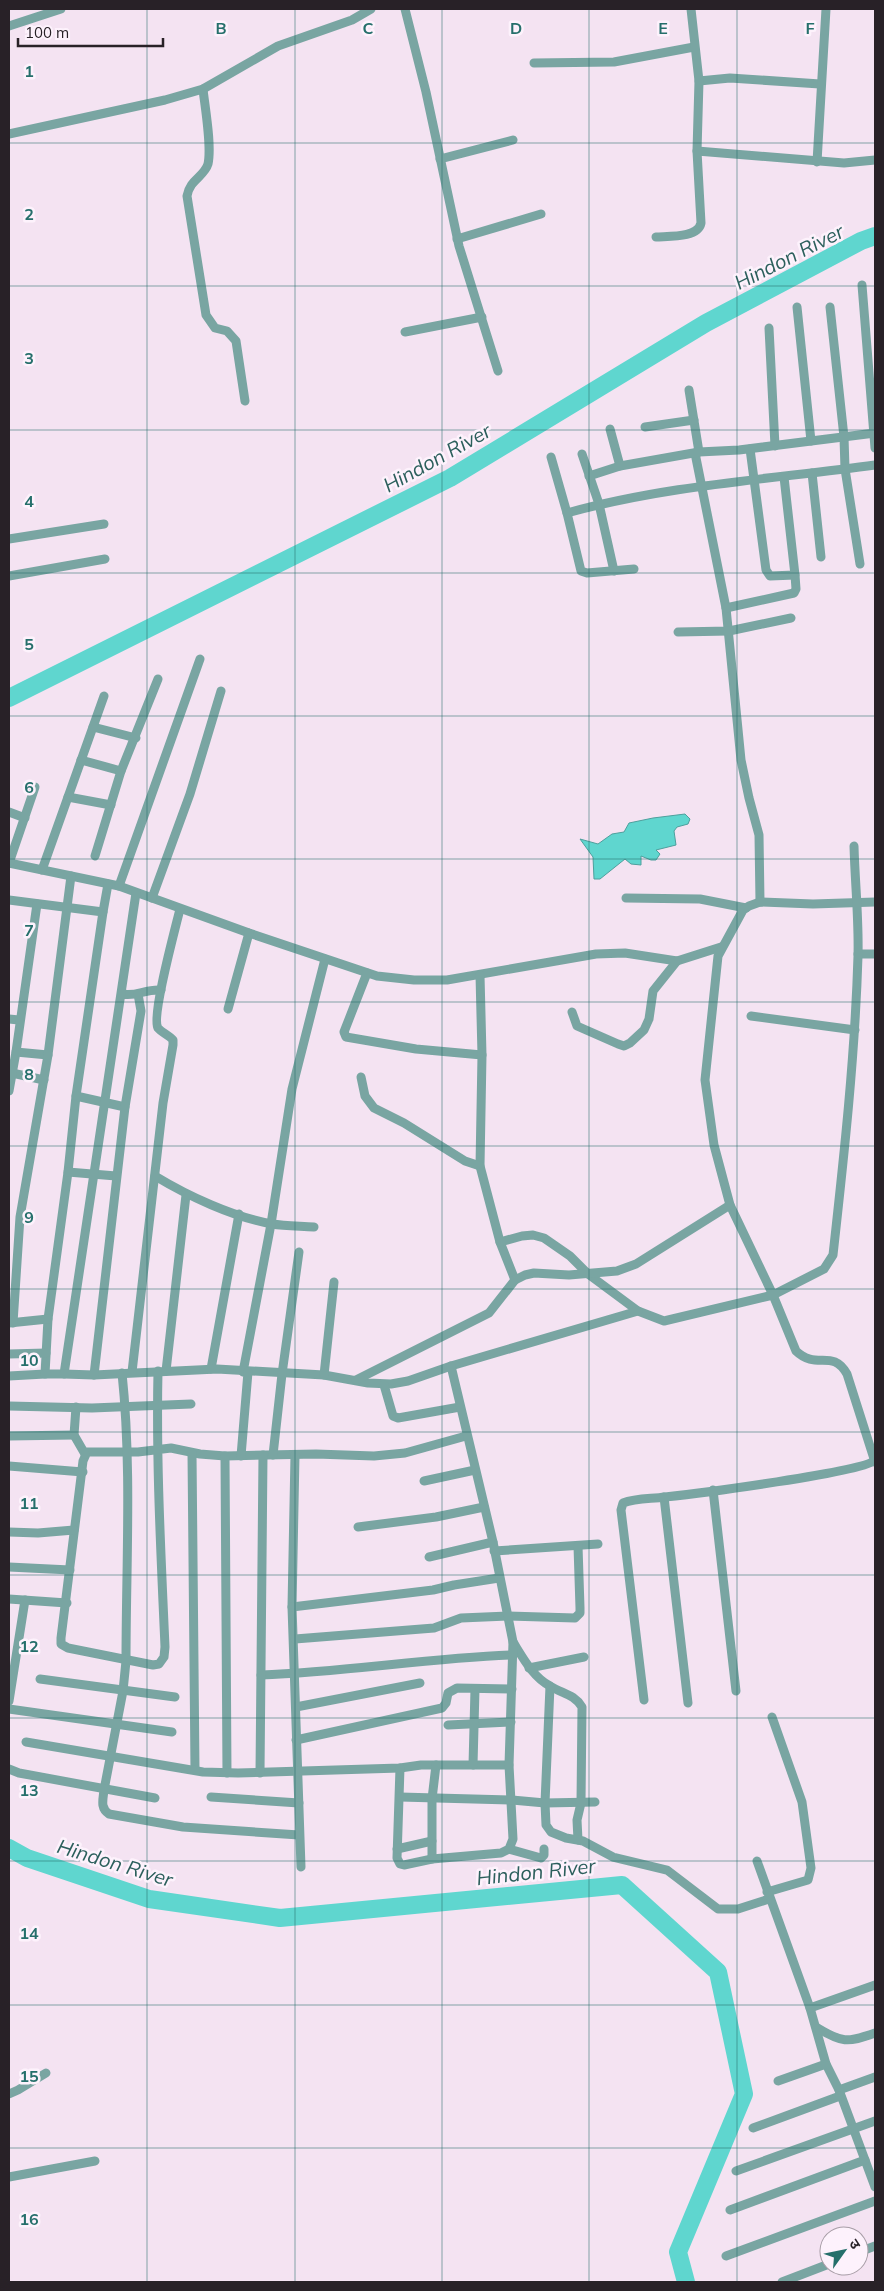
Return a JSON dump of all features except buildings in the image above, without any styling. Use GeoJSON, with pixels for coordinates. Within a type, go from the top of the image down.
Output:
{"type":"FeatureCollection","features":[{"type":"Feature","properties":{"kind":"street"},"geometry":{"type":"LineString","coordinates":[[9,26],[61,9]]}},
{"type":"Feature","properties":{"kind":"street"},"geometry":{"type":"LineString","coordinates":[[9,134],[165,100],[203,89],[278,46],[352,20],[371,9]]}},
{"type":"Feature","properties":{"kind":"street"},"geometry":{"type":"LineString","coordinates":[[405,9],[426,92],[457,239],[498,371]]}},
{"type":"Feature","properties":{"kind":"street"},"geometry":{"type":"LineString","coordinates":[[656,237],[695,233],[700,228],[697,151],[698,81],[691,9]]}},
{"type":"Feature","properties":{"kind":"street"},"geometry":{"type":"LineString","coordinates":[[817,162],[820,84],[826,9]]}},
{"type":"Feature","properties":{"kind":"street"},"geometry":{"type":"LineString","coordinates":[[534,63],[614,62],[694,47]]}},
{"type":"Feature","properties":{"kind":"street"},"geometry":{"type":"LineString","coordinates":[[698,81],[730,78],[820,84]]}},
{"type":"Feature","properties":{"kind":"street"},"geometry":{"type":"LineString","coordinates":[[203,89],[209,153],[208,165],[192,182],[187,196],[206,315],[215,328],[227,330],[236,341],[246,401]]}},
{"type":"Feature","properties":{"kind":"street"},"geometry":{"type":"LineString","coordinates":[[440,159],[513,140]]}},
{"type":"Feature","properties":{"kind":"street"},"geometry":{"type":"LineString","coordinates":[[697,151],[817,162],[844,163],[875,160]]}},
{"type":"Feature","properties":{"kind":"street"},"geometry":{"type":"LineString","coordinates":[[457,239],[541,214]]}},
{"type":"Feature","properties":{"kind":"street"},"geometry":{"type":"LineString","coordinates":[[862,285],[875,448]]}},
{"type":"Feature","properties":{"kind":"street"},"geometry":{"type":"LineString","coordinates":[[797,307],[810,441]]}},
{"type":"Feature","properties":{"kind":"street"},"geometry":{"type":"LineString","coordinates":[[830,308],[844,436],[844,469],[860,564]]}},
{"type":"Feature","properties":{"kind":"street"},"geometry":{"type":"LineString","coordinates":[[405,332],[482,317]]}},
{"type":"Feature","properties":{"kind":"street"},"geometry":{"type":"LineString","coordinates":[[769,328],[775,446]]}},
{"type":"Feature","properties":{"kind":"street"},"geometry":{"type":"LineString","coordinates":[[689,390],[702,487],[726,608],[741,760],[759,835],[760,902]]}},
{"type":"Feature","properties":{"kind":"street"},"geometry":{"type":"LineString","coordinates":[[645,427],[694,420]]}},
{"type":"Feature","properties":{"kind":"street"},"geometry":{"type":"LineString","coordinates":[[610,429],[620,466]]}},
{"type":"Feature","properties":{"kind":"street"},"geometry":{"type":"LineString","coordinates":[[589,476],[620,466],[697,452],[750,449],[875,433]]}},
{"type":"Feature","properties":{"kind":"street"},"geometry":{"type":"LineString","coordinates":[[750,449],[768,574],[774,577],[795,575]]}},
{"type":"Feature","properties":{"kind":"street"},"geometry":{"type":"LineString","coordinates":[[582,454],[599,504],[614,571]]}},
{"type":"Feature","properties":{"kind":"street"},"geometry":{"type":"LineString","coordinates":[[551,457],[581,571],[587,573],[634,569]]}},
{"type":"Feature","properties":{"kind":"street"},"geometry":{"type":"LineString","coordinates":[[567,513],[599,504],[702,487],[875,465]]}},
{"type":"Feature","properties":{"kind":"street"},"geometry":{"type":"LineString","coordinates":[[812,473],[821,557]]}},
{"type":"Feature","properties":{"kind":"street"},"geometry":{"type":"LineString","coordinates":[[726,608],[794,593],[796,589],[784,477]]}},
{"type":"Feature","properties":{"kind":"street"},"geometry":{"type":"LineString","coordinates":[[9,538],[104,524]]}},
{"type":"Feature","properties":{"kind":"street"},"geometry":{"type":"LineString","coordinates":[[9,576],[105,559]]}},
{"type":"Feature","properties":{"kind":"street"},"geometry":{"type":"LineString","coordinates":[[678,632],[728,631],[791,618]]}},
{"type":"Feature","properties":{"kind":"street"},"geometry":{"type":"LineString","coordinates":[[119,886],[200,659]]}},
{"type":"Feature","properties":{"kind":"street"},"geometry":{"type":"LineString","coordinates":[[95,856],[121,771],[136,738],[158,679]]}},
{"type":"Feature","properties":{"kind":"street"},"geometry":{"type":"LineString","coordinates":[[152,898],[190,794],[222,691]]}},
{"type":"Feature","properties":{"kind":"street"},"geometry":{"type":"LineString","coordinates":[[42,870],[104,696]]}},
{"type":"Feature","properties":{"kind":"street"},"geometry":{"type":"LineString","coordinates":[[93,727],[136,738]]}},
{"type":"Feature","properties":{"kind":"street"},"geometry":{"type":"LineString","coordinates":[[81,760],[121,771]]}},
{"type":"Feature","properties":{"kind":"street"},"geometry":{"type":"LineString","coordinates":[[35,787],[9,863],[119,886],[180,909],[377,976],[432,980],[480,974],[596,954],[625,953],[677,961],[721,947]]}},
{"type":"Feature","properties":{"kind":"street"},"geometry":{"type":"LineString","coordinates":[[68,797],[111,806]]}},
{"type":"Feature","properties":{"kind":"street"},"geometry":{"type":"LineString","coordinates":[[9,812],[25,818]]}},
{"type":"Feature","properties":{"kind":"street"},"geometry":{"type":"LineString","coordinates":[[500,1242],[527,1235],[544,1238],[570,1256],[588,1274],[638,1311],[664,1321],[773,1295],[824,1269],[833,1255],[855,1030],[858,954],[854,846]]}},
{"type":"Feature","properties":{"kind":"street"},"geometry":{"type":"LineString","coordinates":[[48,1319],[11,1323],[20,1217],[48,1055],[71,876]]}},
{"type":"Feature","properties":{"kind":"street"},"geometry":{"type":"LineString","coordinates":[[45,1374],[48,1319],[68,1172],[76,1096],[108,884]]}},
{"type":"Feature","properties":{"kind":"street"},"geometry":{"type":"LineString","coordinates":[[64,1374],[136,893]]}},
{"type":"Feature","properties":{"kind":"street"},"geometry":{"type":"LineString","coordinates":[[626,898],[700,899],[746,908]]}},
{"type":"Feature","properties":{"kind":"street"},"geometry":{"type":"LineString","coordinates":[[9,900],[103,912]]}},
{"type":"Feature","properties":{"kind":"street"},"geometry":{"type":"LineString","coordinates":[[644,1700],[621,1510],[623,1503],[630,1500],[826,1474],[875,1461],[847,1374],[842,1364],[831,1360],[811,1361],[803,1358],[796,1351],[773,1295],[730,1205],[714,1145],[705,1080],[718,956],[721,947],[746,908],[760,902],[813,904],[856,901],[875,902]]}},
{"type":"Feature","properties":{"kind":"street"},"geometry":{"type":"LineString","coordinates":[[9,1091],[37,904]]}},
{"type":"Feature","properties":{"kind":"street"},"geometry":{"type":"LineString","coordinates":[[132,1372],[163,1103],[173,1045],[173,1040],[158,1028],[156,1022],[160,990],[180,909]]}},
{"type":"Feature","properties":{"kind":"street"},"geometry":{"type":"LineString","coordinates":[[228,1009],[249,933]]}},
{"type":"Feature","properties":{"kind":"street"},"geometry":{"type":"LineString","coordinates":[[858,954],[875,954]]}},
{"type":"Feature","properties":{"kind":"street"},"geometry":{"type":"LineString","coordinates":[[241,1456],[245,1372],[292,1089],[325,959]]}},
{"type":"Feature","properties":{"kind":"street"},"geometry":{"type":"LineString","coordinates":[[572,1012],[577,1026],[624,1046],[630,1043],[647,1025],[653,991],[677,961]]}},
{"type":"Feature","properties":{"kind":"street"},"geometry":{"type":"LineString","coordinates":[[367,973],[344,1032],[346,1037],[416,1049],[482,1056]]}},
{"type":"Feature","properties":{"kind":"street"},"geometry":{"type":"LineString","coordinates":[[480,974],[482,1056],[480,1166],[500,1242],[514,1280]]}},
{"type":"Feature","properties":{"kind":"street"},"geometry":{"type":"LineString","coordinates":[[122,994],[131,996],[149,989],[160,990]]}},
{"type":"Feature","properties":{"kind":"street"},"geometry":{"type":"LineString","coordinates":[[94,1375],[116,1176],[141,1011],[138,994]]}},
{"type":"Feature","properties":{"kind":"street"},"geometry":{"type":"LineString","coordinates":[[751,1016],[855,1030]]}},
{"type":"Feature","properties":{"kind":"street"},"geometry":{"type":"LineString","coordinates":[[9,1019],[20,1020]]}},
{"type":"Feature","properties":{"kind":"street"},"geometry":{"type":"LineString","coordinates":[[16,1052],[48,1055]]}},
{"type":"Feature","properties":{"kind":"street"},"geometry":{"type":"LineString","coordinates":[[12,1073],[44,1080]]}},
{"type":"Feature","properties":{"kind":"street"},"geometry":{"type":"LineString","coordinates":[[361,1077],[365,1096],[374,1108],[404,1123],[465,1161],[480,1166]]}},
{"type":"Feature","properties":{"kind":"street"},"geometry":{"type":"LineString","coordinates":[[76,1096],[125,1107]]}},
{"type":"Feature","properties":{"kind":"street"},"geometry":{"type":"LineString","coordinates":[[68,1172],[116,1176]]}},
{"type":"Feature","properties":{"kind":"street"},"geometry":{"type":"LineString","coordinates":[[155,1176],[186,1196],[239,1214],[271,1224],[314,1228]]}},
{"type":"Feature","properties":{"kind":"street"},"geometry":{"type":"LineString","coordinates":[[76,1407],[74,1435],[85,1454],[61,1644],[68,1648],[126,1660],[153,1665],[159,1664],[164,1657],[165,1647],[157,1404],[186,1196]]}},
{"type":"Feature","properties":{"kind":"street"},"geometry":{"type":"LineString","coordinates":[[356,1380],[489,1313],[514,1280],[534,1273],[569,1275],[617,1271],[636,1264],[730,1205]]}},
{"type":"Feature","properties":{"kind":"street"},"geometry":{"type":"LineString","coordinates":[[211,1369],[239,1214]]}},
{"type":"Feature","properties":{"kind":"street"},"geometry":{"type":"LineString","coordinates":[[273,1455],[299,1252]]}},
{"type":"Feature","properties":{"kind":"street"},"geometry":{"type":"LineString","coordinates":[[324,1375],[334,1282]]}},
{"type":"Feature","properties":{"kind":"street"},"geometry":{"type":"LineString","coordinates":[[9,1376],[45,1374],[94,1375],[122,1372],[211,1369],[324,1375],[384,1385],[408,1381],[451,1366],[638,1311]]}},
{"type":"Feature","properties":{"kind":"street"},"geometry":{"type":"LineString","coordinates":[[9,1354],[46,1354]]}},
{"type":"Feature","properties":{"kind":"street"},"geometry":{"type":"LineString","coordinates":[[400,1768],[397,1858],[400,1864],[404,1865],[432,1859],[501,1853],[509,1849],[513,1839],[509,1765],[513,1642],[451,1366]]}},
{"type":"Feature","properties":{"kind":"street"},"geometry":{"type":"LineString","coordinates":[[122,1372],[126,1406],[126,1660],[123,1691],[102,1805],[109,1814],[183,1827],[299,1835]]}},
{"type":"Feature","properties":{"kind":"street"},"geometry":{"type":"LineString","coordinates":[[384,1385],[394,1416],[398,1418],[460,1407]]}},
{"type":"Feature","properties":{"kind":"street"},"geometry":{"type":"LineString","coordinates":[[9,1406],[76,1407],[191,1404]]}},
{"type":"Feature","properties":{"kind":"street"},"geometry":{"type":"LineString","coordinates":[[9,1436],[74,1435]]}},
{"type":"Feature","properties":{"kind":"street"},"geometry":{"type":"LineString","coordinates":[[85,1454],[96,1450],[126,1452],[171,1448],[192,1453],[225,1456],[390,1455],[438,1445],[466,1436]]}},
{"type":"Feature","properties":{"kind":"street"},"geometry":{"type":"LineString","coordinates":[[192,1453],[195,1770]]}},
{"type":"Feature","properties":{"kind":"street"},"geometry":{"type":"LineString","coordinates":[[260,1773],[263,1455]]}},
{"type":"Feature","properties":{"kind":"street"},"geometry":{"type":"LineString","coordinates":[[295,1455],[292,1607],[295,1640],[296,1740],[301,1867]]}},
{"type":"Feature","properties":{"kind":"street"},"geometry":{"type":"LineString","coordinates":[[225,1456],[227,1773]]}},
{"type":"Feature","properties":{"kind":"street"},"geometry":{"type":"LineString","coordinates":[[9,1466],[83,1472]]}},
{"type":"Feature","properties":{"kind":"street"},"geometry":{"type":"LineString","coordinates":[[424,1480],[475,1470]]}},
{"type":"Feature","properties":{"kind":"street"},"geometry":{"type":"LineString","coordinates":[[713,1490],[736,1691]]}},
{"type":"Feature","properties":{"kind":"street"},"geometry":{"type":"LineString","coordinates":[[664,1497],[688,1703]]}},
{"type":"Feature","properties":{"kind":"street"},"geometry":{"type":"LineString","coordinates":[[358,1527],[436,1517],[484,1508]]}},
{"type":"Feature","properties":{"kind":"street"},"geometry":{"type":"LineString","coordinates":[[9,1532],[38,1533],[74,1530]]}},
{"type":"Feature","properties":{"kind":"street"},"geometry":{"type":"LineString","coordinates":[[429,1557],[493,1547],[598,1544]]}},
{"type":"Feature","properties":{"kind":"street"},"geometry":{"type":"LineString","coordinates":[[295,1640],[434,1628],[460,1618],[508,1616],[571,1619],[578,1616],[580,1608],[578,1546]]}},
{"type":"Feature","properties":{"kind":"street"},"geometry":{"type":"LineString","coordinates":[[9,1567],[70,1570]]}},
{"type":"Feature","properties":{"kind":"street"},"geometry":{"type":"LineString","coordinates":[[292,1607],[433,1590],[454,1584],[499,1578]]}},
{"type":"Feature","properties":{"kind":"street"},"geometry":{"type":"LineString","coordinates":[[9,1599],[67,1603]]}},
{"type":"Feature","properties":{"kind":"street"},"geometry":{"type":"LineString","coordinates":[[9,1701],[25,1600]]}},
{"type":"Feature","properties":{"kind":"street"},"geometry":{"type":"LineString","coordinates":[[513,1642],[529,1668],[550,1686],[571,1695],[582,1707],[581,1804],[577,1820],[578,1840]]}},
{"type":"Feature","properties":{"kind":"street"},"geometry":{"type":"LineString","coordinates":[[261,1674],[296,1674],[454,1657],[513,1655]]}},
{"type":"Feature","properties":{"kind":"street"},"geometry":{"type":"LineString","coordinates":[[529,1668],[584,1657]]}},
{"type":"Feature","properties":{"kind":"street"},"geometry":{"type":"LineString","coordinates":[[40,1678],[175,1697]]}},
{"type":"Feature","properties":{"kind":"street"},"geometry":{"type":"LineString","coordinates":[[296,1706],[420,1683]]}},
{"type":"Feature","properties":{"kind":"street"},"geometry":{"type":"LineString","coordinates":[[550,1686],[545,1803],[546,1825],[548,1829],[566,1838],[589,1844],[613,1857],[667,1870],[718,1909],[738,1909],[808,1880],[811,1868],[802,1802],[772,1717]]}},
{"type":"Feature","properties":{"kind":"street"},"geometry":{"type":"LineString","coordinates":[[296,1740],[442,1708],[450,1691],[457,1688],[512,1689]]}},
{"type":"Feature","properties":{"kind":"street"},"geometry":{"type":"LineString","coordinates":[[474,1765],[475,1689]]}},
{"type":"Feature","properties":{"kind":"street"},"geometry":{"type":"LineString","coordinates":[[9,1709],[172,1732]]}},
{"type":"Feature","properties":{"kind":"street"},"geometry":{"type":"LineString","coordinates":[[448,1725],[511,1722]]}},
{"type":"Feature","properties":{"kind":"street"},"geometry":{"type":"LineString","coordinates":[[26,1742],[110,1758],[227,1773],[298,1772],[436,1765],[509,1765]]}},
{"type":"Feature","properties":{"kind":"street"},"geometry":{"type":"LineString","coordinates":[[432,1859],[432,1799],[436,1765]]}},
{"type":"Feature","properties":{"kind":"street"},"geometry":{"type":"LineString","coordinates":[[9,1769],[19,1774],[155,1798]]}},
{"type":"Feature","properties":{"kind":"street"},"geometry":{"type":"LineString","coordinates":[[211,1797],[299,1803]]}},
{"type":"Feature","properties":{"kind":"street"},"geometry":{"type":"LineString","coordinates":[[400,1797],[581,1804],[595,1802]]}},
{"type":"Feature","properties":{"kind":"street"},"geometry":{"type":"LineString","coordinates":[[397,1849],[432,1841]]}},
{"type":"Feature","properties":{"kind":"street"},"geometry":{"type":"LineString","coordinates":[[509,1849],[541,1858],[544,1855],[544,1849]]}},
{"type":"Feature","properties":{"kind":"street"},"geometry":{"type":"LineString","coordinates":[[757,1861],[768,1896],[810,2008],[826,2064],[840,2093],[875,2187]]}},
{"type":"Feature","properties":{"kind":"street"},"geometry":{"type":"LineString","coordinates":[[810,2008],[875,1985]]}},
{"type":"Feature","properties":{"kind":"street"},"geometry":{"type":"LineString","coordinates":[[816,2027],[834,2038],[844,2041],[853,2041],[875,2033]]}},
{"type":"Feature","properties":{"kind":"street"},"geometry":{"type":"LineString","coordinates":[[778,2081],[826,2064]]}},
{"type":"Feature","properties":{"kind":"street"},"geometry":{"type":"LineString","coordinates":[[9,2094],[46,2073]]}},
{"type":"Feature","properties":{"kind":"street"},"geometry":{"type":"LineString","coordinates":[[753,2128],[875,2077]]}},
{"type":"Feature","properties":{"kind":"street"},"geometry":{"type":"LineString","coordinates":[[736,2171],[875,2121]]}},
{"type":"Feature","properties":{"kind":"street"},"geometry":{"type":"LineString","coordinates":[[730,2210],[865,2160]]}},
{"type":"Feature","properties":{"kind":"street"},"geometry":{"type":"LineString","coordinates":[[9,2177],[95,2161]]}},
{"type":"Feature","properties":{"kind":"street"},"geometry":{"type":"LineString","coordinates":[[726,2256],[875,2201]]}},
{"type":"Feature","properties":{"kind":"street"},"geometry":{"type":"LineString","coordinates":[[782,2282],[819,2268]]}},
{"type":"Feature","properties":{"kind":"shaded area"},"geometry":{"type":"Polygon","coordinates":[[[685,814],[690,819],[688,824],[677,827],[674,831],[676,845],[656,850],[660,854],[656,860],[641,856],[641,865],[631,864],[625,859],[600,879],[594,879],[593,857],[580,839],[598,844],[612,834],[624,832],[629,823],[685,814]]]}},
{"type":"Feature","properties":{"kind":"waterway","name":"Hindon River"},"geometry":{"type":"LineString","coordinates":[[9,698],[450,478],[706,323],[861,241],[875,236]]}},
{"type":"Feature","properties":{"kind":"waterway","name":"Hindon River"},"geometry":{"type":"LineString","coordinates":[[9,1848],[27,1858],[149,1899],[280,1918],[622,1885],[718,1972],[744,2094],[678,2252],[686,2282]]}}]}
